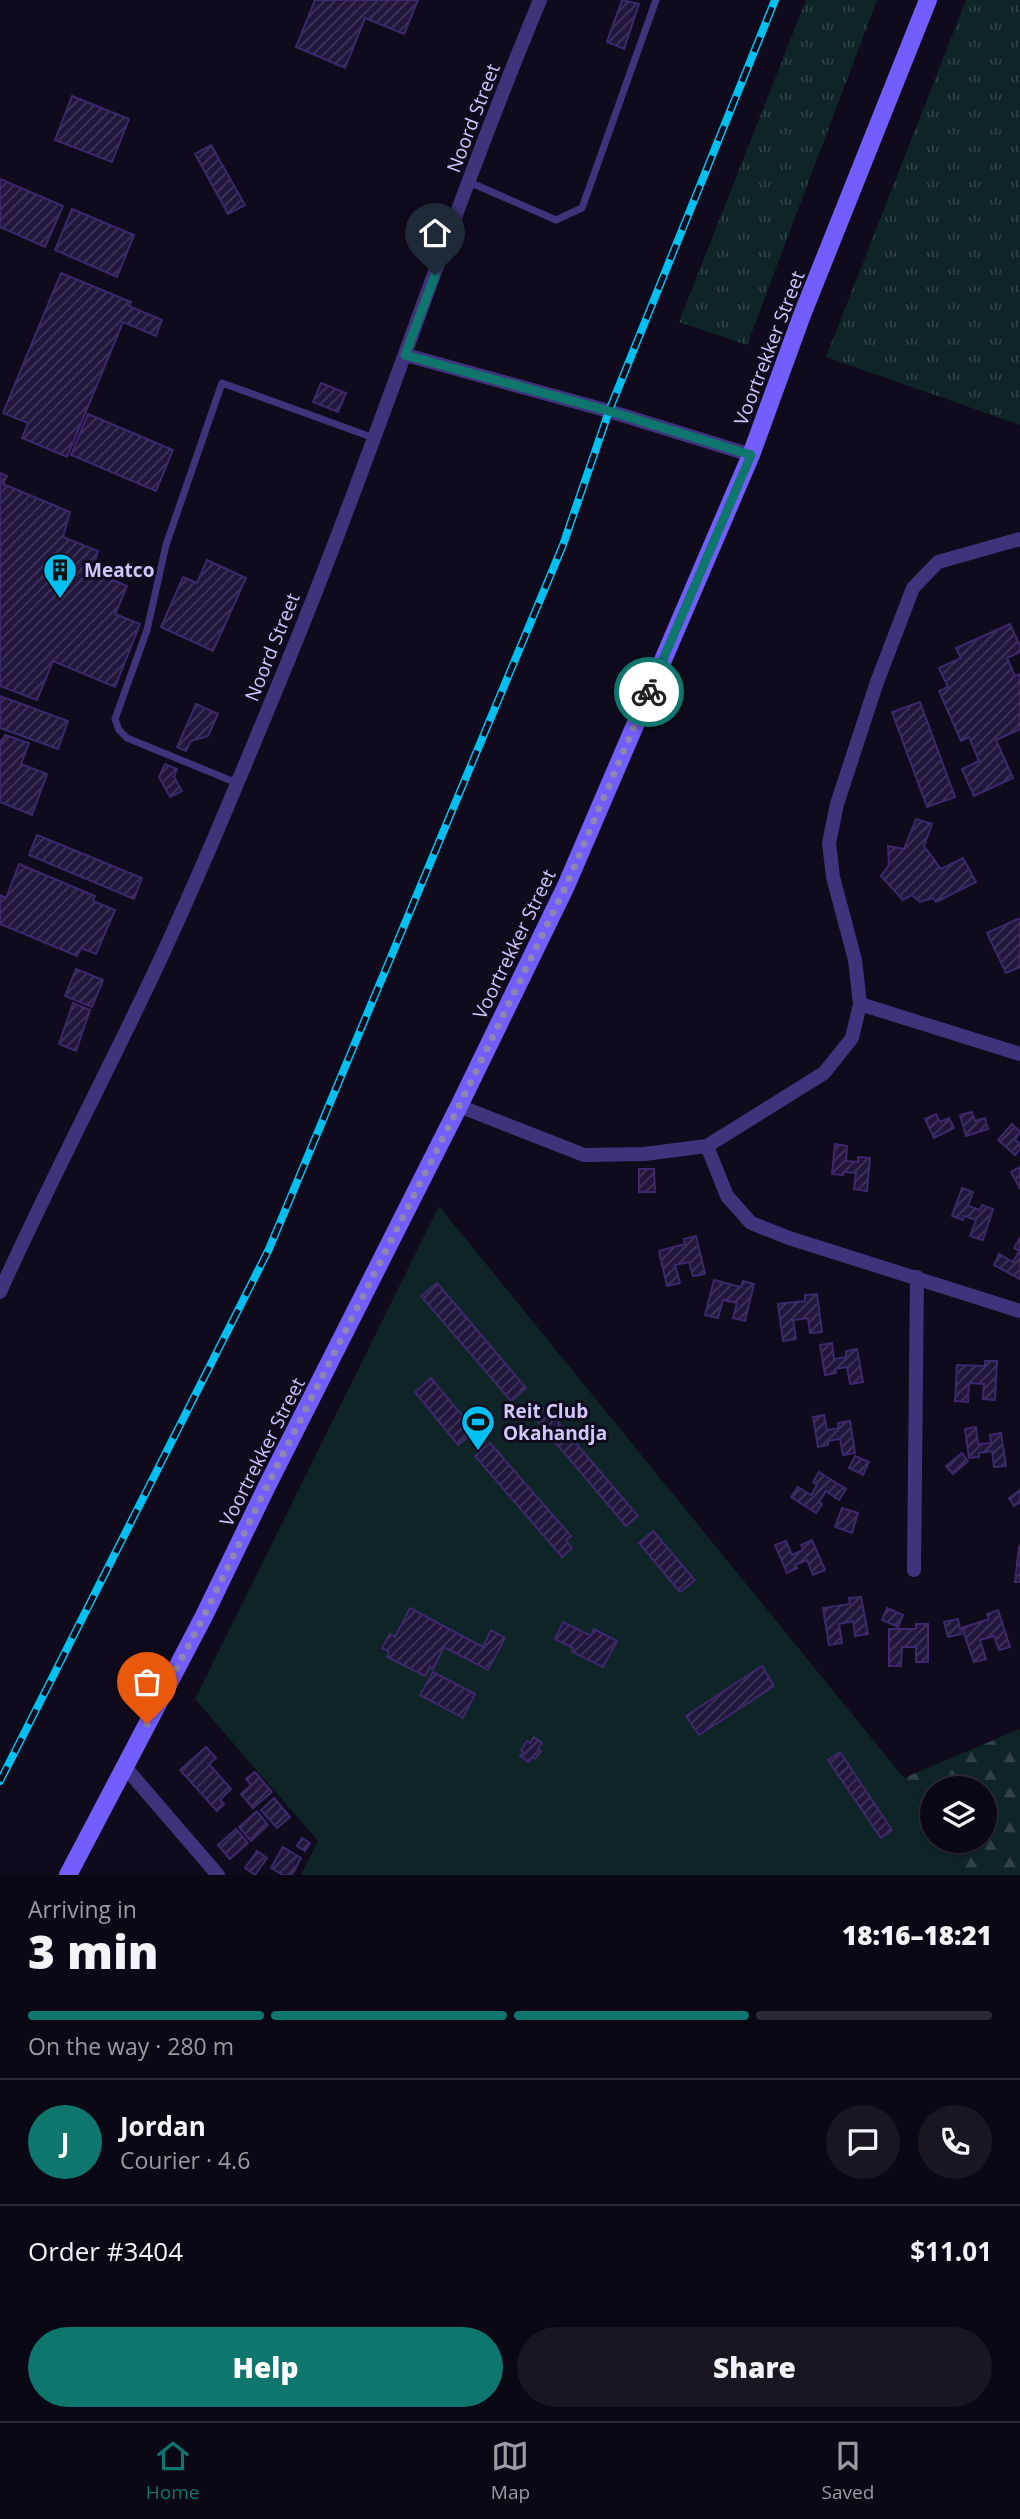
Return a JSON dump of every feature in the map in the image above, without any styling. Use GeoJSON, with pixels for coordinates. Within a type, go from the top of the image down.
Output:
{"type":"FeatureCollection","features":[{"type":"Feature","properties":{"kind":"main road","name":"Voortrekker Street"},"geometry":{"type":"LineString","coordinates":[[68,1875],[204,1616],[566,886],[751,455],[802,315],[928,0]]}},
{"type":"Feature","properties":{"kind":"street","name":"Noord Street"},"geometry":{"type":"LineString","coordinates":[[0,1292],[26,1233],[153,975],[283,674],[502,91],[540,0]]}},
{"type":"Feature","properties":{"kind":"street"},"geometry":{"type":"LineString","coordinates":[[405,355],[609,411],[751,455]]}},
{"type":"Feature","properties":{"kind":"street"},"geometry":{"type":"LineString","coordinates":[[459,1106],[584,1155],[644,1154],[707,1146],[824,1073],[852,1038],[860,1004],[855,960],[833,877],[829,843],[837,804],[877,682],[913,588],[938,562],[1020,539]]}},
{"type":"Feature","properties":{"kind":"street"},"geometry":{"type":"LineString","coordinates":[[860,1004],[1020,1054]]}},
{"type":"Feature","properties":{"kind":"street"},"geometry":{"type":"LineString","coordinates":[[707,1146],[727,1196],[751,1223],[789,1238],[1020,1311]]}},
{"type":"Feature","properties":{"kind":"street"},"geometry":{"type":"LineString","coordinates":[[915,1570],[917,1278]]}},
{"type":"Feature","properties":{"kind":"street"},"geometry":{"type":"LineString","coordinates":[[125,1768],[218,1875]]}},
{"type":"Feature","properties":{"kind":"lane"},"geometry":{"type":"LineString","coordinates":[[469,182],[556,220],[582,208],[656,0]]}},
{"type":"Feature","properties":{"kind":"lane"},"geometry":{"type":"LineString","coordinates":[[237,783],[127,738],[119,730],[115,719],[147,630],[166,545],[222,383],[373,438]]}},
{"type":"Feature","properties":{"kind":"green space"},"geometry":{"type":"Polygon","coordinates":[[[806,0],[877,0],[747,345],[679,322],[806,0]]]}},
{"type":"Feature","properties":{"kind":"green space"},"geometry":{"type":"Polygon","coordinates":[[[966,0],[1020,0],[1020,425],[826,357],[966,0]]]}},
{"type":"Feature","properties":{"kind":"green space","name":"Reit Club Okahandja"},"geometry":{"type":"Polygon","coordinates":[[[439,1206],[904,1778],[920,1803],[920,1853],[952,1853],[966,1875],[301,1875],[318,1841],[195,1699],[439,1206]]]}},
{"type":"Feature","properties":{"kind":"green space"},"geometry":{"type":"Polygon","coordinates":[[[1020,1729],[1020,1875],[966,1875],[952,1853],[997,1853],[997,1776],[920,1776],[920,1803],[904,1778],[1020,1729]]]}},
{"type":"Feature","properties":{"kind":"building"},"geometry":{"type":"Polygon","coordinates":[[[315,0],[418,0],[404,34],[365,18],[345,68],[296,47],[315,0]]]}},
{"type":"Feature","properties":{"kind":"building"},"geometry":{"type":"Polygon","coordinates":[[[622,0],[639,4],[624,49],[607,42],[622,0]]]}},
{"type":"Feature","properties":{"kind":"building"},"geometry":{"type":"Polygon","coordinates":[[[72,96],[129,119],[112,162],[55,140],[72,96]]]}},
{"type":"Feature","properties":{"kind":"building"},"geometry":{"type":"Polygon","coordinates":[[[211,145],[245,205],[228,214],[195,154],[211,145]]]}},
{"type":"Feature","properties":{"kind":"building"},"geometry":{"type":"Polygon","coordinates":[[[0,179],[63,206],[45,247],[0,227],[0,179]]]}},
{"type":"Feature","properties":{"kind":"building"},"geometry":{"type":"Polygon","coordinates":[[[72,209],[134,235],[117,277],[55,250],[72,209]]]}},
{"type":"Feature","properties":{"kind":"building"},"geometry":{"type":"Polygon","coordinates":[[[61,273],[131,302],[129,306],[162,320],[156,336],[123,322],[67,457],[22,438],[28,423],[3,413],[61,273]]]}},
{"type":"Feature","properties":{"kind":"building"},"geometry":{"type":"Polygon","coordinates":[[[321,383],[346,393],[338,412],[313,402],[321,383]]]}},
{"type":"Feature","properties":{"kind":"building"},"geometry":{"type":"Polygon","coordinates":[[[88,414],[173,450],[156,491],[71,455],[88,414]]]}},
{"type":"Feature","properties":{"kind":"building","name":"Meatco"},"geometry":{"type":"Polygon","coordinates":[[[0,473],[7,476],[3,484],[70,512],[63,537],[98,551],[92,571],[127,586],[115,614],[140,624],[115,687],[53,661],[37,700],[0,686],[0,473]]]}},
{"type":"Feature","properties":{"kind":"building"},"geometry":{"type":"Polygon","coordinates":[[[207,560],[246,578],[213,651],[161,627],[183,577],[197,583],[207,560]]]}},
{"type":"Feature","properties":{"kind":"building"},"geometry":{"type":"Polygon","coordinates":[[[1010,624],[1020,646],[1020,652],[1007,658],[1015,676],[1020,674],[1020,729],[996,740],[1013,778],[974,796],[962,769],[979,761],[969,737],[961,741],[939,691],[948,687],[939,668],[961,658],[956,648],[1010,624]]]}},
{"type":"Feature","properties":{"kind":"building"},"geometry":{"type":"Polygon","coordinates":[[[0,696],[68,721],[58,749],[0,728],[0,696]]]}},
{"type":"Feature","properties":{"kind":"building"},"geometry":{"type":"Polygon","coordinates":[[[920,702],[955,797],[927,807],[892,712],[920,702]]]}},
{"type":"Feature","properties":{"kind":"building"},"geometry":{"type":"Polygon","coordinates":[[[196,704],[218,714],[208,736],[191,741],[186,751],[177,747],[196,704]]]}},
{"type":"Feature","properties":{"kind":"building"},"geometry":{"type":"Polygon","coordinates":[[[5,735],[29,743],[21,764],[47,774],[32,815],[0,802],[0,740],[2,741],[5,735]]]}},
{"type":"Feature","properties":{"kind":"building"},"geometry":{"type":"Polygon","coordinates":[[[165,764],[177,769],[174,777],[182,791],[170,797],[159,777],[165,764]]]}},
{"type":"Feature","properties":{"kind":"building"},"geometry":{"type":"Polygon","coordinates":[[[916,819],[932,824],[924,846],[941,869],[963,858],[976,882],[936,902],[933,898],[920,902],[912,895],[903,900],[881,876],[889,865],[888,846],[904,849],[916,819]]]}},
{"type":"Feature","properties":{"kind":"building"},"geometry":{"type":"Polygon","coordinates":[[[37,835],[142,878],[134,899],[29,855],[37,835]]]}},
{"type":"Feature","properties":{"kind":"building"},"geometry":{"type":"Polygon","coordinates":[[[19,864],[95,896],[93,901],[115,910],[96,954],[81,948],[77,956],[0,924],[0,895],[6,898],[19,864]]]}},
{"type":"Feature","properties":{"kind":"building"},"geometry":{"type":"Polygon","coordinates":[[[1020,918],[1020,967],[1006,973],[987,933],[1020,918]]]}},
{"type":"Feature","properties":{"kind":"building"},"geometry":{"type":"Polygon","coordinates":[[[76,969],[103,980],[92,1007],[65,996],[76,969]]]}},
{"type":"Feature","properties":{"kind":"building"},"geometry":{"type":"Polygon","coordinates":[[[73,1003],[90,1010],[76,1051],[59,1044],[73,1003]]]}},
{"type":"Feature","properties":{"kind":"building"},"geometry":{"type":"Polygon","coordinates":[[[972,1112],[975,1121],[985,1118],[988,1129],[966,1136],[960,1115],[972,1112]]]}},
{"type":"Feature","properties":{"kind":"building"},"geometry":{"type":"Polygon","coordinates":[[[936,1114],[940,1122],[949,1118],[954,1128],[934,1138],[925,1119],[936,1114]]]}},
{"type":"Feature","properties":{"kind":"building"},"geometry":{"type":"Polygon","coordinates":[[[1012,1124],[1020,1132],[1015,1140],[1020,1144],[1020,1149],[1015,1155],[998,1140],[1012,1124]]]}},
{"type":"Feature","properties":{"kind":"building"},"geometry":{"type":"Polygon","coordinates":[[[835,1144],[847,1146],[846,1161],[858,1162],[858,1157],[870,1158],[867,1191],[854,1189],[856,1173],[832,1174],[835,1144]]]}},
{"type":"Feature","properties":{"kind":"building"},"geometry":{"type":"Polygon","coordinates":[[[1020,1167],[1020,1189],[1011,1172],[1020,1167]]]}},
{"type":"Feature","properties":{"kind":"building"},"geometry":{"type":"Polygon","coordinates":[[[639,1169],[654,1169],[655,1192],[639,1192],[639,1169]]]}},
{"type":"Feature","properties":{"kind":"building"},"geometry":{"type":"Polygon","coordinates":[[[962,1188],[973,1192],[968,1206],[980,1210],[982,1205],[993,1209],[983,1240],[970,1236],[976,1220],[964,1216],[963,1220],[952,1216],[962,1188]]]}},
{"type":"Feature","properties":{"kind":"building"},"geometry":{"type":"Polygon","coordinates":[[[696,1236],[705,1274],[693,1276],[689,1262],[675,1265],[680,1283],[667,1286],[659,1251],[685,1244],[684,1239],[696,1236]]]}},
{"type":"Feature","properties":{"kind":"building"},"geometry":{"type":"Polygon","coordinates":[[[1020,1238],[1020,1279],[994,1265],[999,1254],[1013,1262],[1019,1251],[1014,1248],[1020,1238]]]}},
{"type":"Feature","properties":{"kind":"building"},"geometry":{"type":"Polygon","coordinates":[[[714,1280],[741,1287],[743,1281],[754,1284],[745,1321],[733,1318],[737,1303],[723,1300],[718,1318],[705,1315],[714,1280]]]}},
{"type":"Feature","properties":{"kind":"building"},"geometry":{"type":"Polygon","coordinates":[[[437,1283],[526,1388],[511,1401],[421,1296],[437,1283]]]}},
{"type":"Feature","properties":{"kind":"building"},"geometry":{"type":"Polygon","coordinates":[[[817,1294],[822,1332],[810,1333],[808,1318],[793,1320],[796,1339],[783,1341],[778,1304],[805,1301],[805,1295],[817,1294]]]}},
{"type":"Feature","properties":{"kind":"building"},"geometry":{"type":"Polygon","coordinates":[[[832,1343],[834,1359],[846,1357],[846,1351],[857,1349],[863,1382],[850,1384],[847,1367],[835,1369],[836,1373],[825,1375],[820,1345],[832,1343]]]}},
{"type":"Feature","properties":{"kind":"building"},"geometry":{"type":"Polygon","coordinates":[[[985,1361],[997,1361],[995,1400],[983,1399],[984,1384],[969,1383],[968,1402],[955,1401],[957,1365],[985,1366],[985,1361]]]}},
{"type":"Feature","properties":{"kind":"building"},"geometry":{"type":"Polygon","coordinates":[[[431,1378],[475,1431],[458,1445],[415,1392],[431,1378]]]}},
{"type":"Feature","properties":{"kind":"building"},"geometry":{"type":"Polygon","coordinates":[[[545,1407],[638,1516],[626,1526],[533,1416],[545,1407]]]}},
{"type":"Feature","properties":{"kind":"building"},"geometry":{"type":"Polygon","coordinates":[[[824,1415],[827,1430],[839,1428],[838,1423],[850,1421],[855,1453],[843,1455],[840,1439],[828,1441],[828,1445],[818,1447],[813,1417],[824,1415]]]}},
{"type":"Feature","properties":{"kind":"building"},"geometry":{"type":"Polygon","coordinates":[[[976,1427],[978,1444],[991,1443],[990,1435],[1001,1433],[1006,1466],[994,1467],[992,1451],[969,1458],[965,1429],[976,1427]]]}},
{"type":"Feature","properties":{"kind":"building"},"geometry":{"type":"Polygon","coordinates":[[[490,1443],[571,1536],[566,1540],[572,1548],[562,1557],[475,1456],[490,1443]]]}},
{"type":"Feature","properties":{"kind":"building"},"geometry":{"type":"Polygon","coordinates":[[[962,1453],[968,1461],[953,1474],[946,1466],[962,1453]]]}},
{"type":"Feature","properties":{"kind":"building"},"geometry":{"type":"Polygon","coordinates":[[[855,1456],[869,1462],[863,1475],[849,1468],[855,1456]]]}},
{"type":"Feature","properties":{"kind":"building"},"geometry":{"type":"Polygon","coordinates":[[[819,1472],[846,1489],[839,1500],[826,1491],[816,1513],[791,1497],[798,1487],[811,1495],[817,1485],[813,1482],[819,1472]]]}},
{"type":"Feature","properties":{"kind":"building"},"geometry":{"type":"Polygon","coordinates":[[[1020,1490],[1020,1502],[1014,1506],[1009,1498],[1020,1490]]]}},
{"type":"Feature","properties":{"kind":"building"},"geometry":{"type":"Polygon","coordinates":[[[842,1508],[858,1513],[852,1533],[835,1527],[842,1508]]]}},
{"type":"Feature","properties":{"kind":"building"},"geometry":{"type":"Polygon","coordinates":[[[653,1531],[695,1580],[680,1592],[639,1543],[653,1531]]]}},
{"type":"Feature","properties":{"kind":"building"},"geometry":{"type":"Polygon","coordinates":[[[812,1540],[825,1570],[813,1575],[807,1560],[795,1565],[797,1568],[787,1573],[775,1545],[786,1541],[792,1555],[803,1550],[801,1545],[812,1540]]]}},
{"type":"Feature","properties":{"kind":"building"},"geometry":{"type":"Polygon","coordinates":[[[1019,1546],[1020,1582],[1015,1582],[1019,1546]]]}},
{"type":"Feature","properties":{"kind":"building"},"geometry":{"type":"Polygon","coordinates":[[[861,1597],[868,1634],[855,1636],[853,1621],[839,1624],[842,1643],[829,1645],[823,1608],[850,1604],[849,1598],[861,1597]]]}},
{"type":"Feature","properties":{"kind":"building"},"geometry":{"type":"Polygon","coordinates":[[[410,1608],[483,1647],[491,1630],[505,1638],[488,1670],[444,1647],[433,1669],[430,1667],[425,1676],[387,1657],[389,1652],[382,1648],[390,1634],[395,1637],[410,1608]]]}},
{"type":"Feature","properties":{"kind":"building"},"geometry":{"type":"Polygon","coordinates":[[[887,1608],[903,1615],[898,1627],[882,1620],[887,1608]]]}},
{"type":"Feature","properties":{"kind":"building"},"geometry":{"type":"Polygon","coordinates":[[[998,1610],[1010,1647],[999,1650],[994,1636],[980,1640],[986,1659],[974,1662],[962,1628],[989,1619],[987,1614],[998,1610]]]}},
{"type":"Feature","properties":{"kind":"building"},"geometry":{"type":"Polygon","coordinates":[[[958,1619],[961,1634],[948,1637],[944,1622],[958,1619]]]}},
{"type":"Feature","properties":{"kind":"building"},"geometry":{"type":"Polygon","coordinates":[[[563,1622],[591,1636],[594,1629],[617,1641],[603,1667],[572,1652],[573,1648],[555,1639],[563,1622]]]}},
{"type":"Feature","properties":{"kind":"building"},"geometry":{"type":"Polygon","coordinates":[[[916,1624],[928,1624],[928,1662],[916,1662],[916,1647],[902,1647],[901,1666],[889,1666],[889,1629],[916,1629],[916,1624]]]}},
{"type":"Feature","properties":{"kind":"building"},"geometry":{"type":"Polygon","coordinates":[[[762,1666],[774,1686],[699,1735],[686,1716],[762,1666]]]}},
{"type":"Feature","properties":{"kind":"building"},"geometry":{"type":"Polygon","coordinates":[[[433,1672],[475,1694],[463,1718],[420,1695],[433,1672]]]}},
{"type":"Feature","properties":{"kind":"building"},"geometry":{"type":"Polygon","coordinates":[[[534,1737],[542,1743],[538,1748],[541,1751],[529,1762],[520,1756],[523,1752],[521,1750],[527,1741],[530,1743],[534,1737]]]}},
{"type":"Feature","properties":{"kind":"building"},"geometry":{"type":"Polygon","coordinates":[[[206,1747],[216,1758],[209,1764],[231,1789],[220,1800],[224,1804],[217,1811],[180,1770],[206,1747]]]}},
{"type":"Feature","properties":{"kind":"building"},"geometry":{"type":"Polygon","coordinates":[[[840,1752],[892,1830],[881,1838],[828,1760],[840,1752]]]}},
{"type":"Feature","properties":{"kind":"building"},"geometry":{"type":"Polygon","coordinates":[[[255,1772],[272,1792],[253,1808],[241,1794],[251,1785],[246,1779],[255,1772]]]}},
{"type":"Feature","properties":{"kind":"building"},"geometry":{"type":"Polygon","coordinates":[[[274,1798],[290,1817],[277,1828],[261,1810],[274,1798]]]}},
{"type":"Feature","properties":{"kind":"building"},"geometry":{"type":"Polygon","coordinates":[[[257,1811],[268,1825],[251,1841],[239,1827],[257,1811]]]}},
{"type":"Feature","properties":{"kind":"building"},"geometry":{"type":"Polygon","coordinates":[[[236,1829],[248,1843],[230,1859],[218,1845],[236,1829]]]}},
{"type":"Feature","properties":{"kind":"building"},"geometry":{"type":"Polygon","coordinates":[[[302,1838],[310,1843],[305,1851],[297,1846],[302,1838]]]}},
{"type":"Feature","properties":{"kind":"building"},"geometry":{"type":"Polygon","coordinates":[[[283,1847],[301,1858],[292,1875],[283,1875],[271,1868],[283,1847]]]}},
{"type":"Feature","properties":{"kind":"building"},"geometry":{"type":"Polygon","coordinates":[[[257,1851],[267,1858],[255,1875],[245,1868],[257,1851]]]}},
{"type":"Feature","properties":{"kind":"railway"},"geometry":{"type":"LineString","coordinates":[[0,1781],[269,1249],[563,545],[609,411],[775,0]]}},
{"type":"Feature","properties":{"kind":"way so far"},"geometry":{"type":"LineString","coordinates":[[147,1724],[204,1616],[459,1106],[566,886],[649,692]]}},
{"type":"Feature","properties":{"kind":"place","name":"Meatco"},"geometry":{"type":"Point","coordinates":[60,600]}},
{"type":"Feature","properties":{"kind":"place","name":"Reit Club Okahandja"},"geometry":{"type":"Point","coordinates":[478,1452]}},
{"type":"Feature","properties":{"kind":"route"},"geometry":{"type":"LineString","coordinates":[[435,275],[405,355],[609,411],[751,455],[649,692]]}}]}
